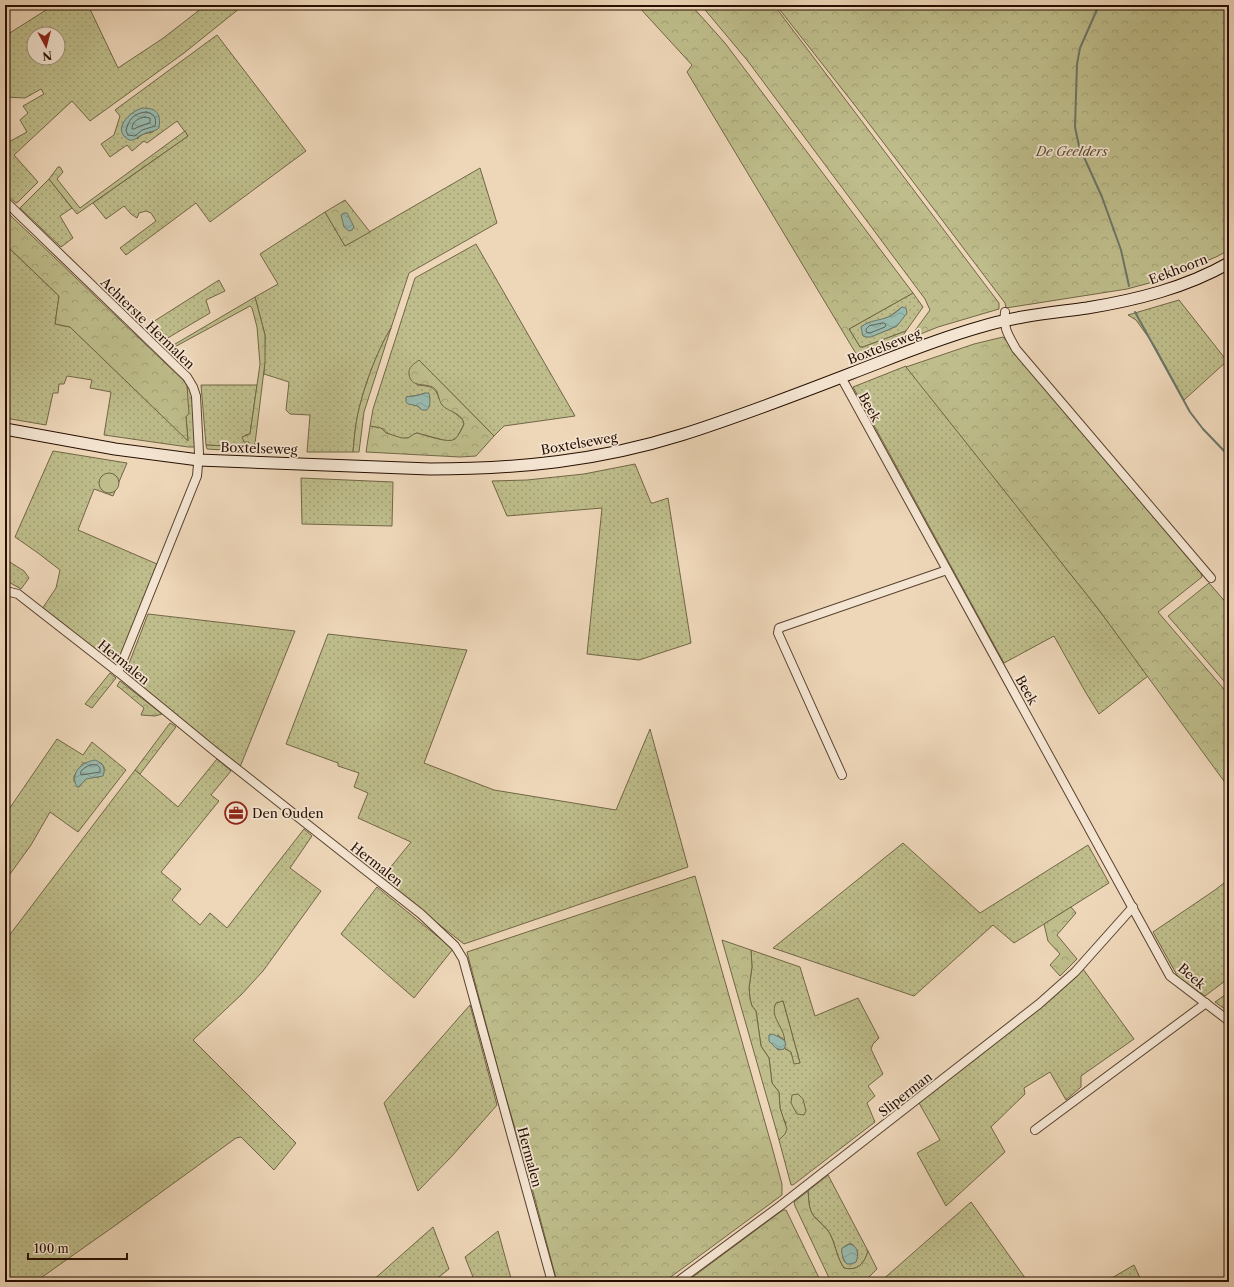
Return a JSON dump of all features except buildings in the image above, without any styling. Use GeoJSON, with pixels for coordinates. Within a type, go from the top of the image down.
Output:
{"type":"FeatureCollection","features":[{"type":"Feature","properties":{"kind":"main road","name":"Eekhoorn"},"geometry":{"type":"LineString","coordinates":[[1137,298],[1168,289],[1197,278],[1229,263]]}},
{"type":"Feature","properties":{"kind":"main road","name":"Boxtelseweg"},"geometry":{"type":"LineString","coordinates":[[5,429],[115,449],[199,460],[430,469],[468,469],[544,464],[615,452],[679,436],[716,424],[1004,316],[1090,307],[1137,298]]}},
{"type":"Feature","properties":{"kind":"street","name":"Achterste Hermalen"},"geometry":{"type":"LineString","coordinates":[[5,201],[187,377],[193,386],[196,396],[199,460],[197,476],[118,672]]}},
{"type":"Feature","properties":{"kind":"street"},"geometry":{"type":"LineString","coordinates":[[1004,316],[1005,329],[1016,350],[1211,578]]}},
{"type":"Feature","properties":{"kind":"street","name":"Beek"},"geometry":{"type":"LineString","coordinates":[[841,377],[1170,976],[1229,1021]]}},
{"type":"Feature","properties":{"kind":"street"},"geometry":{"type":"LineString","coordinates":[[842,775],[778,632],[779,628],[947,570]]}},
{"type":"Feature","properties":{"kind":"street","name":"Hermalen"},"geometry":{"type":"LineString","coordinates":[[5,593],[10,592],[18,594],[118,672],[213,750],[421,914],[455,946],[462,959],[552,1282]]}},
{"type":"Feature","properties":{"kind":"street","name":"Sliperman"},"geometry":{"type":"LineString","coordinates":[[677,1282],[780,1206],[1039,1004],[1075,972],[1133,907]]}},
{"type":"Feature","properties":{"kind":"street","name":"Beek"},"geometry":{"type":"LineString","coordinates":[[1035,1130],[1206,1003]]}},
{"type":"Feature","properties":{"kind":"green space"},"geometry":{"type":"Polygon","coordinates":[[[54,5],[88,5],[118,68],[162,39],[206,5],[237,5],[240,8],[184,53],[90,121],[72,101],[14,155],[38,182],[16,203],[5,193],[5,144],[27,132],[20,120],[28,113],[23,106],[44,94],[41,89],[25,98],[5,97],[5,36],[54,5]]]}},
{"type":"Feature","properties":{"kind":"green space"},"geometry":{"type":"Polygon","coordinates":[[[637,5],[691,5],[725,43],[913,293],[849,329],[860,347],[906,331],[902,342],[858,357],[687,72],[692,65],[637,5]]]}},
{"type":"Feature","properties":{"kind":"green space"},"geometry":{"type":"Polygon","coordinates":[[[701,5],[774,5],[999,303],[999,309],[938,327],[913,337],[914,332],[930,310],[925,299],[747,60],[701,5]]]}},
{"type":"Feature","properties":{"kind":"green space","name":"De Geelders"},"geometry":{"type":"Polygon","coordinates":[[[776,5],[1229,5],[1229,250],[1168,278],[1127,289],[1006,308],[1005,303],[864,117],[776,5]]]}},
{"type":"Feature","properties":{"kind":"green space"},"geometry":{"type":"Polygon","coordinates":[[[217,35],[306,151],[210,222],[196,203],[126,255],[120,248],[156,221],[151,213],[146,211],[139,213],[137,218],[124,206],[106,219],[93,203],[188,136],[177,121],[147,143],[144,141],[132,151],[127,145],[110,157],[101,144],[114,135],[120,116],[115,110],[217,35]],[[146,108],[137,139],[143,134],[153,132],[155,111],[146,108]]]}},
{"type":"Feature","properties":{"kind":"green space"},"geometry":{"type":"Polygon","coordinates":[[[185,131],[188,136],[77,214],[49,179],[58,167],[60,167],[63,172],[57,179],[80,208],[185,131]]]}},
{"type":"Feature","properties":{"kind":"green space"},"geometry":{"type":"Polygon","coordinates":[[[480,168],[497,223],[409,273],[391,328],[375,359],[362,396],[356,422],[353,452],[307,452],[310,415],[290,414],[286,410],[289,382],[264,374],[265,335],[255,297],[278,284],[260,254],[325,212],[345,246],[480,168]]]}},
{"type":"Feature","properties":{"kind":"green space"},"geometry":{"type":"Polygon","coordinates":[[[49,179],[72,208],[60,216],[73,238],[61,247],[20,208],[49,179]]]}},
{"type":"Feature","properties":{"kind":"green space"},"geometry":{"type":"Polygon","coordinates":[[[345,200],[370,232],[345,246],[325,212],[345,200]]]}},
{"type":"Feature","properties":{"kind":"green space"},"geometry":{"type":"Polygon","coordinates":[[[10,215],[185,382],[187,386],[189,413],[186,417],[188,441],[70,327],[55,324],[59,296],[5,244],[5,225],[10,215]]]}},
{"type":"Feature","properties":{"kind":"green space"},"geometry":{"type":"Polygon","coordinates":[[[5,244],[59,296],[55,324],[70,327],[188,440],[186,417],[187,386],[185,382],[192,391],[195,447],[104,435],[111,392],[90,388],[92,380],[67,376],[64,384],[59,384],[58,393],[53,393],[46,425],[5,418],[5,244]]]}},
{"type":"Feature","properties":{"kind":"green space"},"geometry":{"type":"Polygon","coordinates":[[[476,244],[575,416],[504,426],[494,436],[419,360],[417,385],[428,386],[434,389],[439,399],[464,421],[457,438],[452,441],[447,441],[417,433],[409,438],[398,438],[391,435],[384,429],[370,426],[373,409],[415,278],[476,244]],[[425,393],[407,397],[422,410],[425,393]]]}},
{"type":"Feature","properties":{"kind":"green space"},"geometry":{"type":"Polygon","coordinates":[[[219,280],[225,291],[206,300],[210,313],[161,342],[145,327],[219,280]]]}},
{"type":"Feature","properties":{"kind":"green space"},"geometry":{"type":"Polygon","coordinates":[[[913,293],[923,307],[906,331],[863,347],[860,347],[849,329],[913,293]],[[902,307],[889,317],[883,319],[880,333],[897,326],[902,307]]]}},
{"type":"Feature","properties":{"kind":"green space"},"geometry":{"type":"Polygon","coordinates":[[[255,297],[265,335],[265,362],[254,452],[207,449],[206,445],[248,447],[249,442],[244,442],[242,437],[250,434],[260,364],[257,327],[252,308],[250,306],[169,350],[170,347],[255,297]]]}},
{"type":"Feature","properties":{"kind":"green space"},"geometry":{"type":"Polygon","coordinates":[[[1179,300],[1227,361],[1184,400],[1154,345],[1136,320],[1128,315],[1179,300]]]}},
{"type":"Feature","properties":{"kind":"green space"},"geometry":{"type":"Polygon","coordinates":[[[391,328],[364,412],[359,452],[353,452],[356,422],[362,396],[375,359],[391,328]]]}},
{"type":"Feature","properties":{"kind":"green space"},"geometry":{"type":"Polygon","coordinates":[[[1003,337],[1201,573],[1202,577],[1158,612],[1229,695],[1229,788],[1099,610],[906,367],[974,344],[1003,337]]]}},
{"type":"Feature","properties":{"kind":"green space"},"geometry":{"type":"Polygon","coordinates":[[[419,360],[494,436],[476,456],[460,457],[366,452],[370,426],[381,428],[386,433],[402,438],[408,438],[417,433],[442,440],[452,440],[455,439],[460,432],[464,424],[463,420],[461,417],[442,405],[434,388],[413,382],[410,379],[409,369],[419,360]]]}},
{"type":"Feature","properties":{"kind":"green space"},"geometry":{"type":"Polygon","coordinates":[[[906,366],[1099,610],[1148,676],[1099,714],[1054,636],[1004,663],[853,387],[906,366]]]}},
{"type":"Feature","properties":{"kind":"green space"},"geometry":{"type":"Polygon","coordinates":[[[201,385],[257,385],[250,434],[245,435],[249,442],[248,447],[206,445],[201,385]]]}},
{"type":"Feature","properties":{"kind":"green space"},"geometry":{"type":"Polygon","coordinates":[[[53,451],[127,463],[113,496],[94,489],[78,530],[157,564],[118,664],[116,665],[114,665],[42,609],[56,588],[60,570],[15,537],[53,451]]]}},
{"type":"Feature","properties":{"kind":"green space"},"geometry":{"type":"Polygon","coordinates":[[[635,464],[651,503],[668,498],[691,643],[639,660],[587,654],[602,508],[507,516],[492,481],[527,480],[584,474],[635,464]]]}},
{"type":"Feature","properties":{"kind":"green space"},"geometry":{"type":"Polygon","coordinates":[[[109,473],[116,476],[119,483],[116,490],[109,493],[102,490],[99,483],[102,476],[109,473]]]}},
{"type":"Feature","properties":{"kind":"green space"},"geometry":{"type":"Polygon","coordinates":[[[301,478],[393,482],[392,526],[302,524],[301,478]]]}},
{"type":"Feature","properties":{"kind":"green space"},"geometry":{"type":"Polygon","coordinates":[[[5,559],[24,571],[29,578],[21,589],[5,580],[5,559]]]}},
{"type":"Feature","properties":{"kind":"green space"},"geometry":{"type":"Polygon","coordinates":[[[1209,583],[1229,606],[1229,687],[1168,616],[1209,583]]]}},
{"type":"Feature","properties":{"kind":"green space"},"geometry":{"type":"Polygon","coordinates":[[[148,614],[295,631],[240,767],[125,674],[148,614]]]}},
{"type":"Feature","properties":{"kind":"green space"},"geometry":{"type":"Polygon","coordinates":[[[328,634],[467,650],[424,763],[494,790],[616,810],[650,729],[688,867],[464,944],[381,879],[411,842],[358,818],[368,793],[354,787],[359,773],[338,766],[338,763],[286,744],[328,634]]]}},
{"type":"Feature","properties":{"kind":"green space"},"geometry":{"type":"Polygon","coordinates":[[[110,673],[116,678],[92,708],[85,704],[110,673]]]}},
{"type":"Feature","properties":{"kind":"green space"},"geometry":{"type":"Polygon","coordinates":[[[120,681],[162,714],[155,716],[141,715],[144,708],[117,686],[120,681]]]}},
{"type":"Feature","properties":{"kind":"green space"},"geometry":{"type":"Polygon","coordinates":[[[170,723],[176,727],[140,774],[135,770],[170,723]]]}},
{"type":"Feature","properties":{"kind":"green space"},"geometry":{"type":"Polygon","coordinates":[[[57,739],[83,755],[92,742],[126,770],[78,832],[50,812],[31,845],[5,881],[5,815],[57,739]],[[83,763],[74,776],[74,782],[89,777],[99,777],[104,772],[104,767],[101,763],[83,763]]]}},
{"type":"Feature","properties":{"kind":"green space"},"geometry":{"type":"Polygon","coordinates":[[[217,759],[231,771],[211,795],[219,801],[161,872],[181,889],[172,900],[200,925],[210,913],[227,928],[304,829],[312,836],[290,868],[321,891],[263,971],[241,995],[193,1040],[296,1143],[274,1170],[241,1137],[236,1138],[35,1282],[5,1282],[5,941],[135,770],[178,807],[217,759]]]}},
{"type":"Feature","properties":{"kind":"green space"},"geometry":{"type":"Polygon","coordinates":[[[903,843],[980,913],[1088,845],[1109,883],[1014,943],[993,925],[914,996],[773,948],[903,843]]]}},
{"type":"Feature","properties":{"kind":"green space"},"geometry":{"type":"Polygon","coordinates":[[[695,876],[772,1147],[782,1184],[782,1195],[664,1282],[557,1282],[467,952],[695,876]]]}},
{"type":"Feature","properties":{"kind":"green space"},"geometry":{"type":"Polygon","coordinates":[[[1229,879],[1229,978],[1205,996],[1178,977],[1153,932],[1229,879]]]}},
{"type":"Feature","properties":{"kind":"green space"},"geometry":{"type":"Polygon","coordinates":[[[377,887],[453,949],[414,998],[341,934],[377,887]]]}},
{"type":"Feature","properties":{"kind":"green space"},"geometry":{"type":"Polygon","coordinates":[[[1071,907],[1076,913],[1057,935],[1077,959],[1060,976],[1050,965],[1060,954],[1048,941],[1044,924],[1071,907]]]}},
{"type":"Feature","properties":{"kind":"green space"},"geometry":{"type":"Polygon","coordinates":[[[722,940],[751,950],[752,967],[749,988],[750,999],[752,1006],[756,1011],[761,1046],[769,1058],[772,1083],[779,1092],[780,1108],[787,1129],[785,1134],[779,1140],[722,940]]]}},
{"type":"Feature","properties":{"kind":"green space"},"geometry":{"type":"Polygon","coordinates":[[[751,950],[800,967],[815,1016],[858,998],[879,1038],[873,1044],[871,1049],[883,1074],[868,1086],[875,1096],[867,1103],[875,1122],[793,1185],[791,1185],[779,1140],[782,1137],[786,1123],[780,1108],[779,1092],[772,1083],[769,1058],[761,1046],[756,1011],[752,1006],[750,999],[749,988],[752,967],[751,950]],[[783,1001],[778,1022],[785,1034],[784,1040],[778,1035],[777,1049],[780,1050],[784,1048],[791,1052],[800,1063],[783,1001]]]}},
{"type":"Feature","properties":{"kind":"green space"},"geometry":{"type":"Polygon","coordinates":[[[1083,969],[1134,1039],[1081,1076],[1081,1087],[1066,1100],[1050,1072],[1024,1088],[1025,1094],[991,1127],[1005,1152],[946,1206],[917,1153],[940,1140],[919,1103],[1027,1018],[1068,984],[1083,969]]]}},
{"type":"Feature","properties":{"kind":"green space"},"geometry":{"type":"Polygon","coordinates":[[[1229,992],[1229,1012],[1215,1002],[1229,992]]]}},
{"type":"Feature","properties":{"kind":"green space"},"geometry":{"type":"Polygon","coordinates":[[[783,1001],[800,1063],[794,1064],[791,1052],[784,1048],[784,1035],[776,1019],[774,1009],[776,1003],[783,1001]]]}},
{"type":"Feature","properties":{"kind":"green space"},"geometry":{"type":"Polygon","coordinates":[[[470,1005],[497,1105],[452,1156],[418,1191],[384,1103],[470,1005]]]}},
{"type":"Feature","properties":{"kind":"green space"},"geometry":{"type":"Polygon","coordinates":[[[798,1094],[803,1099],[806,1111],[804,1115],[797,1114],[791,1103],[792,1095],[798,1094]]]}},
{"type":"Feature","properties":{"kind":"green space"},"geometry":{"type":"Polygon","coordinates":[[[828,1175],[868,1251],[865,1260],[860,1266],[849,1269],[844,1268],[829,1233],[811,1212],[808,1191],[828,1175]],[[852,1244],[845,1246],[842,1251],[844,1261],[847,1264],[858,1255],[852,1244]]]}},
{"type":"Feature","properties":{"kind":"green space"},"geometry":{"type":"Polygon","coordinates":[[[808,1191],[811,1212],[829,1233],[844,1268],[849,1269],[860,1266],[865,1260],[868,1251],[877,1269],[864,1282],[831,1282],[795,1206],[794,1202],[808,1191]]]}},
{"type":"Feature","properties":{"kind":"green space"},"geometry":{"type":"Polygon","coordinates":[[[971,1202],[1028,1282],[880,1282],[971,1202]]]}},
{"type":"Feature","properties":{"kind":"green space"},"geometry":{"type":"Polygon","coordinates":[[[783,1210],[786,1210],[821,1282],[686,1282],[783,1210]]]}},
{"type":"Feature","properties":{"kind":"green space"},"geometry":{"type":"Polygon","coordinates":[[[433,1227],[449,1269],[435,1280],[436,1282],[371,1282],[433,1227]]]}},
{"type":"Feature","properties":{"kind":"green space"},"geometry":{"type":"Polygon","coordinates":[[[498,1231],[512,1282],[475,1282],[465,1257],[498,1231]]]}},
{"type":"Feature","properties":{"kind":"green space"},"geometry":{"type":"Polygon","coordinates":[[[1134,1265],[1142,1282],[1105,1282],[1134,1265]]]}},
{"type":"Feature","properties":{"kind":"water"},"geometry":{"type":"Polygon","coordinates":[[[142,108],[151,109],[157,112],[159,128],[133,140],[129,140],[124,136],[122,131],[124,122],[132,113],[142,108]]]}},
{"type":"Feature","properties":{"kind":"water"},"geometry":{"type":"Polygon","coordinates":[[[347,213],[354,227],[352,230],[349,231],[344,227],[341,215],[347,213]]]}},
{"type":"Feature","properties":{"kind":"water"},"geometry":{"type":"Polygon","coordinates":[[[902,307],[906,308],[907,313],[897,326],[871,337],[863,336],[861,327],[867,323],[890,316],[902,307]]]}},
{"type":"Feature","properties":{"kind":"water"},"geometry":{"type":"Polygon","coordinates":[[[429,393],[430,398],[430,404],[427,410],[422,410],[418,406],[408,404],[406,402],[406,397],[429,393]]]}},
{"type":"Feature","properties":{"kind":"water"},"geometry":{"type":"Polygon","coordinates":[[[95,760],[103,766],[103,776],[86,779],[79,787],[77,787],[75,777],[78,769],[86,763],[95,760]]]}},
{"type":"Feature","properties":{"kind":"water"},"geometry":{"type":"Polygon","coordinates":[[[773,1034],[784,1040],[786,1044],[784,1049],[777,1049],[769,1041],[769,1035],[773,1034]]]}},
{"type":"Feature","properties":{"kind":"water"},"geometry":{"type":"Polygon","coordinates":[[[849,1244],[854,1246],[857,1251],[856,1262],[852,1264],[847,1264],[844,1261],[842,1254],[842,1248],[849,1244]]]}},
{"type":"Feature","properties":{"kind":"waterway"},"geometry":{"type":"LineString","coordinates":[[1099,5],[1080,48],[1077,64],[1075,127],[1079,146],[1102,197],[1121,250],[1129,286]]}},
{"type":"Feature","properties":{"kind":"waterway"},"geometry":{"type":"LineString","coordinates":[[1135,312],[1190,412],[1203,429],[1229,456]]}},
{"type":"Feature","properties":{"kind":"place","name":"Den Ouden"},"geometry":{"type":"Point","coordinates":[236,813]}}]}
